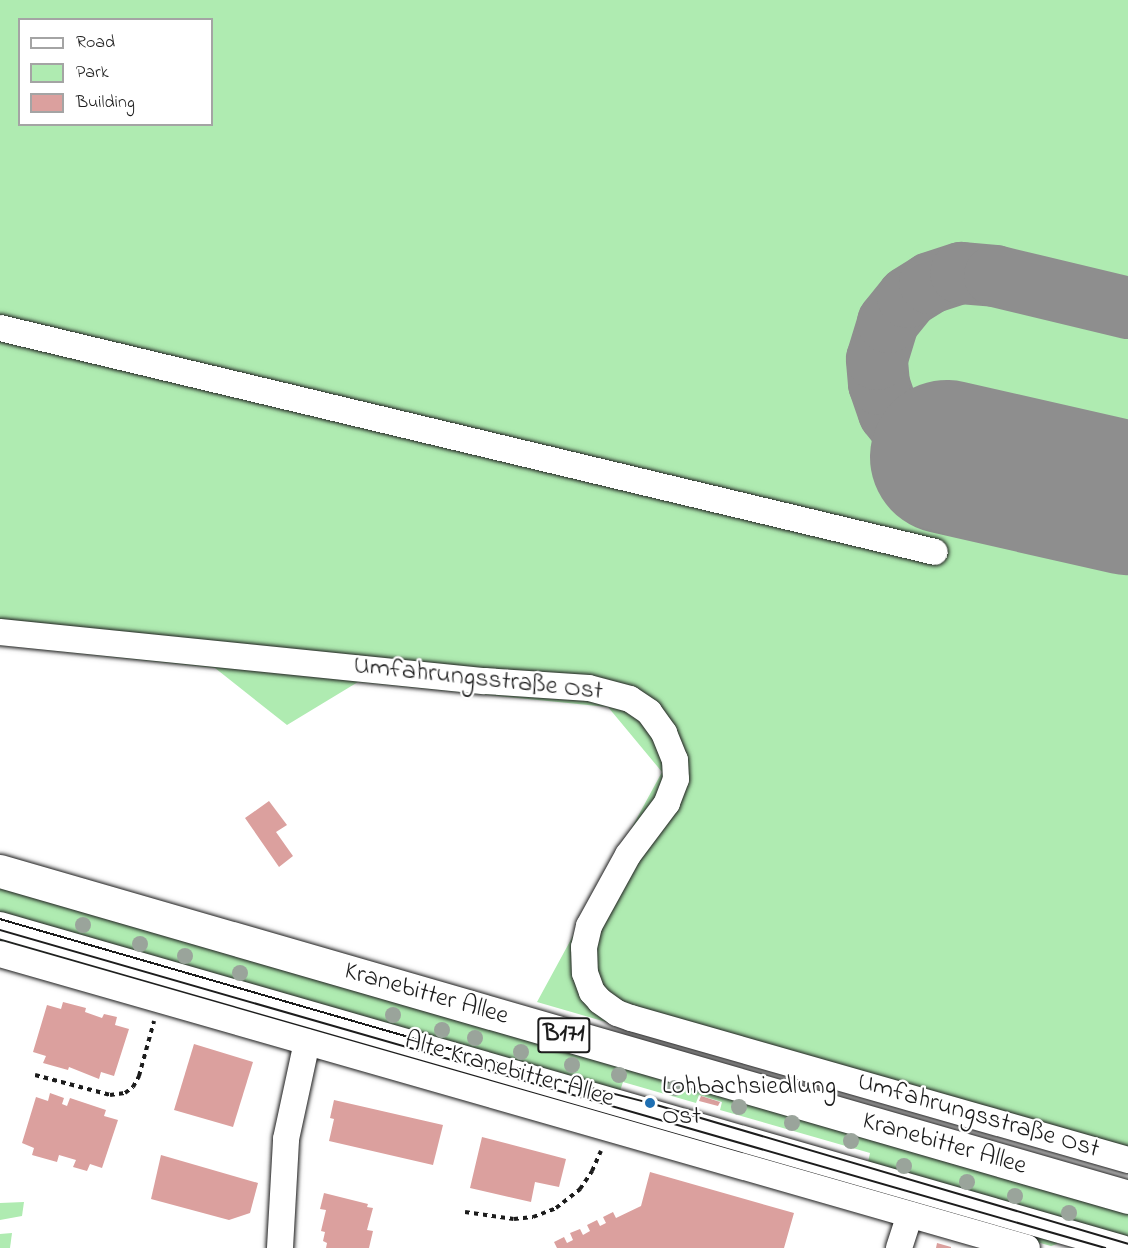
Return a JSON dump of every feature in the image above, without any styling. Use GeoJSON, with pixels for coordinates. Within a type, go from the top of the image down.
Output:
{"type":"FeatureCollection","features":[{"type":"Feature","properties":{"kind":"main road","name":"Kranebitter Allee"},"geometry":{"type":"LineString","coordinates":[[0,871],[1128,1197]]}},
{"type":"Feature","properties":{"kind":"street"},"geometry":{"type":"LineString","coordinates":[[0,328],[935,552]]}},
{"type":"Feature","properties":{"kind":"street","name":"Umfahrungsstraße Ost"},"geometry":{"type":"LineString","coordinates":[[0,632],[474,680],[589,688],[630,699],[649,712],[664,733],[675,759],[676,779],[667,802],[628,855],[602,898],[589,926],[584,964],[588,983],[600,1001],[617,1013],[631,1018],[1128,1160]]}},
{"type":"Feature","properties":{"kind":"street","name":"Alte Kranebitter Allee"},"geometry":{"type":"LineString","coordinates":[[0,925],[1122,1248]]}},
{"type":"Feature","properties":{"kind":"street"},"geometry":{"type":"LineString","coordinates":[[0,954],[1027,1248]]}},
{"type":"Feature","properties":{"kind":"street"},"geometry":{"type":"LineString","coordinates":[[279,1248],[286,1139],[308,1042]]}},
{"type":"Feature","properties":{"kind":"street"},"geometry":{"type":"LineString","coordinates":[[899,1248],[910,1215]]}},
{"type":"Feature","properties":{"kind":"path"},"geometry":{"type":"LineString","coordinates":[[35,1075],[110,1095],[120,1095],[129,1091],[139,1076],[160,1000]]}},
{"type":"Feature","properties":{"kind":"path"},"geometry":{"type":"LineString","coordinates":[[465,1212],[514,1219],[533,1217],[556,1208],[572,1197],[592,1171],[608,1128]]}},
{"type":"Feature","properties":{"kind":"green space"},"geometry":{"type":"Polygon","coordinates":[[[0,0],[1128,0],[1128,1173],[537,1002],[662,772],[608,707],[358,682],[287,725],[215,668],[0,645],[0,0]]]}},
{"type":"Feature","properties":{"kind":"green space"},"geometry":{"type":"Polygon","coordinates":[[[0,885],[1128,1210],[1128,1237],[868,1162],[870,1153],[720,1110],[722,1102],[699,1095],[696,1103],[623,1082],[620,1091],[0,912],[0,885]]]}},
{"type":"Feature","properties":{"kind":"green space"},"geometry":{"type":"Polygon","coordinates":[[[0,938],[547,1095],[544,1103],[0,946],[0,938]]]}},
{"type":"Feature","properties":{"kind":"green space"},"geometry":{"type":"Polygon","coordinates":[[[24,1202],[22,1216],[0,1220],[0,1203],[24,1202]]]}},
{"type":"Feature","properties":{"kind":"green space"},"geometry":{"type":"Polygon","coordinates":[[[961,1214],[1057,1242],[1057,1244],[1051,1246],[961,1221],[961,1214]]]}},
{"type":"Feature","properties":{"kind":"green space"},"geometry":{"type":"Polygon","coordinates":[[[12,1233],[10,1248],[0,1248],[0,1234],[12,1233]]]}},
{"type":"Feature","properties":{"kind":"building"},"geometry":{"type":"Polygon","coordinates":[[[269,801],[287,825],[276,832],[293,856],[279,867],[245,818],[269,801]]]}},
{"type":"Feature","properties":{"kind":"building"},"geometry":{"type":"Polygon","coordinates":[[[63,1002],[86,1008],[85,1012],[102,1018],[104,1014],[117,1017],[115,1025],[129,1029],[114,1076],[101,1072],[99,1079],[69,1067],[68,1070],[43,1063],[46,1056],[33,1052],[47,1005],[61,1009],[63,1002]]]}},
{"type":"Feature","properties":{"kind":"building"},"geometry":{"type":"Polygon","coordinates":[[[194,1044],[253,1062],[233,1127],[174,1110],[194,1044]]]}},
{"type":"Feature","properties":{"kind":"building"},"geometry":{"type":"Polygon","coordinates":[[[50,1093],[64,1098],[62,1104],[67,1106],[70,1098],[106,1110],[104,1116],[118,1120],[102,1168],[90,1164],[87,1171],[73,1167],[76,1160],[59,1155],[57,1162],[32,1155],[34,1148],[22,1143],[36,1097],[48,1101],[50,1093]]]}},
{"type":"Feature","properties":{"kind":"building"},"geometry":{"type":"Polygon","coordinates":[[[701,1096],[720,1102],[718,1106],[699,1101],[701,1096]]]}},
{"type":"Feature","properties":{"kind":"building"},"geometry":{"type":"Polygon","coordinates":[[[334,1100],[443,1125],[433,1165],[329,1141],[334,1119],[330,1118],[334,1100]]]}},
{"type":"Feature","properties":{"kind":"building"},"geometry":{"type":"Polygon","coordinates":[[[482,1137],[566,1159],[559,1187],[535,1182],[531,1202],[470,1188],[482,1137]]]}},
{"type":"Feature","properties":{"kind":"building"},"geometry":{"type":"Polygon","coordinates":[[[161,1155],[258,1183],[250,1213],[229,1220],[151,1199],[161,1155]]]}},
{"type":"Feature","properties":{"kind":"building"},"geometry":{"type":"Polygon","coordinates":[[[650,1172],[794,1213],[784,1248],[557,1248],[554,1242],[564,1237],[567,1243],[573,1240],[570,1233],[580,1229],[583,1235],[590,1231],[587,1225],[597,1220],[600,1226],[606,1223],[603,1217],[613,1212],[616,1218],[641,1206],[650,1172]]]}},
{"type":"Feature","properties":{"kind":"building"},"geometry":{"type":"Polygon","coordinates":[[[324,1193],[368,1204],[367,1207],[373,1208],[367,1230],[373,1231],[369,1248],[326,1248],[327,1243],[323,1241],[325,1232],[321,1231],[326,1210],[320,1209],[324,1193]]]}},
{"type":"Feature","properties":{"kind":"building"},"geometry":{"type":"Polygon","coordinates":[[[937,1243],[951,1247],[951,1248],[936,1248],[937,1243]]]}},
{"type":"Feature","properties":{"kind":"taxiway"},"geometry":{"type":"LineString","coordinates":[[947,457],[939,455],[908,437],[889,413],[879,384],[877,359],[888,322],[908,297],[930,283],[961,273],[995,276],[1128,308]]}},
{"type":"Feature","properties":{"kind":"runway"},"geometry":{"type":"LineString","coordinates":[[947,457],[1128,498]]}},
{"type":"Feature","properties":{"kind":"tram line"},"geometry":{"type":"LineString","coordinates":[[0,919],[537,1074],[650,1103],[1128,1244]]}},
{"type":"Feature","properties":{"kind":"tram line"},"geometry":{"type":"LineString","coordinates":[[0,930],[1105,1248]]}},
{"type":"Feature","properties":{"kind":"place","name":"Lohbachsiedlung Ost"},"geometry":{"type":"Point","coordinates":[650,1103]}}]}
